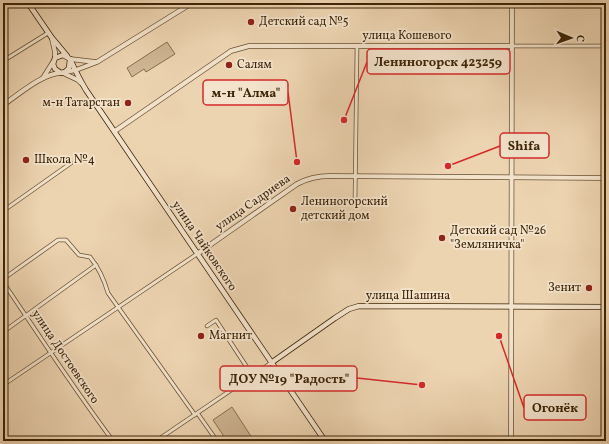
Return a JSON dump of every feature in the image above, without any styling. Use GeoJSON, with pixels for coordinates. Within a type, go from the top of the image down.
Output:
{"type":"FeatureCollection","features":[{"type":"Feature","properties":{"kind":"main road","name":"улица Чайковского"},"geometry":{"type":"LineString","coordinates":[[28,3],[48,33],[70,58],[82,83],[324,441]]}},
{"type":"Feature","properties":{"kind":"main road"},"geometry":{"type":"LineString","coordinates":[[63,55],[70,58],[70,68],[62,73],[55,69],[54,60],[63,55]]}},
{"type":"Feature","properties":{"kind":"main road","name":"улица Шашина"},"geometry":{"type":"LineString","coordinates":[[271,363],[335,318],[349,309],[359,306],[606,307]]}},
{"type":"Feature","properties":{"kind":"street"},"geometry":{"type":"LineString","coordinates":[[3,105],[41,80],[53,74],[76,70],[97,62],[192,3]]}},
{"type":"Feature","properties":{"kind":"street"},"geometry":{"type":"LineString","coordinates":[[511,441],[512,3]]}},
{"type":"Feature","properties":{"kind":"street"},"geometry":{"type":"LineString","coordinates":[[3,61],[48,33]]}},
{"type":"Feature","properties":{"kind":"street"},"geometry":{"type":"LineString","coordinates":[[41,80],[54,60],[55,52],[52,38]]}},
{"type":"Feature","properties":{"kind":"street","name":"улица Кошевого"},"geometry":{"type":"LineString","coordinates":[[115,131],[231,51],[240,47],[606,46]]}},
{"type":"Feature","properties":{"kind":"street"},"geometry":{"type":"LineString","coordinates":[[355,201],[357,47]]}},
{"type":"Feature","properties":{"kind":"street"},"geometry":{"type":"LineString","coordinates":[[70,58],[97,62]]}},
{"type":"Feature","properties":{"kind":"street"},"geometry":{"type":"LineString","coordinates":[[62,73],[82,83]]}},
{"type":"Feature","properties":{"kind":"street"},"geometry":{"type":"LineString","coordinates":[[3,211],[71,163]]}},
{"type":"Feature","properties":{"kind":"street","name":"улица Садриева"},"geometry":{"type":"LineString","coordinates":[[3,385],[306,179],[321,176],[606,178]]}},
{"type":"Feature","properties":{"kind":"street"},"geometry":{"type":"LineString","coordinates":[[3,279],[58,240],[66,240],[79,255],[90,257],[104,278],[108,293],[217,441]]}},
{"type":"Feature","properties":{"kind":"street"},"geometry":{"type":"LineString","coordinates":[[3,332],[96,265]]}},
{"type":"Feature","properties":{"kind":"street","name":"улица Достоевского"},"geometry":{"type":"LineString","coordinates":[[3,282],[50,353],[113,441]]}},
{"type":"Feature","properties":{"kind":"street"},"geometry":{"type":"LineString","coordinates":[[207,326],[216,320],[252,375]]}},
{"type":"Feature","properties":{"kind":"street","name":"улица Шашина"},"geometry":{"type":"LineString","coordinates":[[156,441],[271,363]]}},
{"type":"Feature","properties":{"kind":"street"},"geometry":{"type":"LineString","coordinates":[[3,436],[7,441]]}},
{"type":"Feature","properties":{"kind":"shaded area"},"geometry":{"type":"Polygon","coordinates":[[[167,42],[175,54],[146,72],[144,69],[132,77],[127,68],[167,42]]]}},
{"type":"Feature","properties":{"kind":"shaded area"},"geometry":{"type":"Polygon","coordinates":[[[232,407],[254,441],[227,441],[213,420],[232,407]]]}},
{"type":"Feature","properties":{"kind":"place","name":"Детский сад №5"},"geometry":{"type":"Point","coordinates":[251,22]}},
{"type":"Feature","properties":{"kind":"place","name":"Салям"},"geometry":{"type":"Point","coordinates":[229,65]}},
{"type":"Feature","properties":{"kind":"place","name":"м-н Татарстан"},"geometry":{"type":"Point","coordinates":[128,103]}},
{"type":"Feature","properties":{"kind":"place","name":"Лениногорск 423259"},"geometry":{"type":"Point","coordinates":[344,120]}},
{"type":"Feature","properties":{"kind":"place","name":"Школа №4"},"geometry":{"type":"Point","coordinates":[26,160]}},
{"type":"Feature","properties":{"kind":"place","name":"м-н \"Алма\""},"geometry":{"type":"Point","coordinates":[297,162]}},
{"type":"Feature","properties":{"kind":"place","name":"Shifa"},"geometry":{"type":"Point","coordinates":[448,166]}},
{"type":"Feature","properties":{"kind":"place","name":"Лениногорский детский дом"},"geometry":{"type":"Point","coordinates":[293,209]}},
{"type":"Feature","properties":{"kind":"place","name":"Детский сад №26 \"Земляничка\""},"geometry":{"type":"Point","coordinates":[442,238]}},
{"type":"Feature","properties":{"kind":"place","name":"Зенит"},"geometry":{"type":"Point","coordinates":[589,288]}},
{"type":"Feature","properties":{"kind":"place","name":"Магнит"},"geometry":{"type":"Point","coordinates":[201,336]}},
{"type":"Feature","properties":{"kind":"place","name":"Огонёк"},"geometry":{"type":"Point","coordinates":[499,336]}},
{"type":"Feature","properties":{"kind":"place","name":"ДОУ №19 \"Радость\""},"geometry":{"type":"Point","coordinates":[422,385]}}]}
